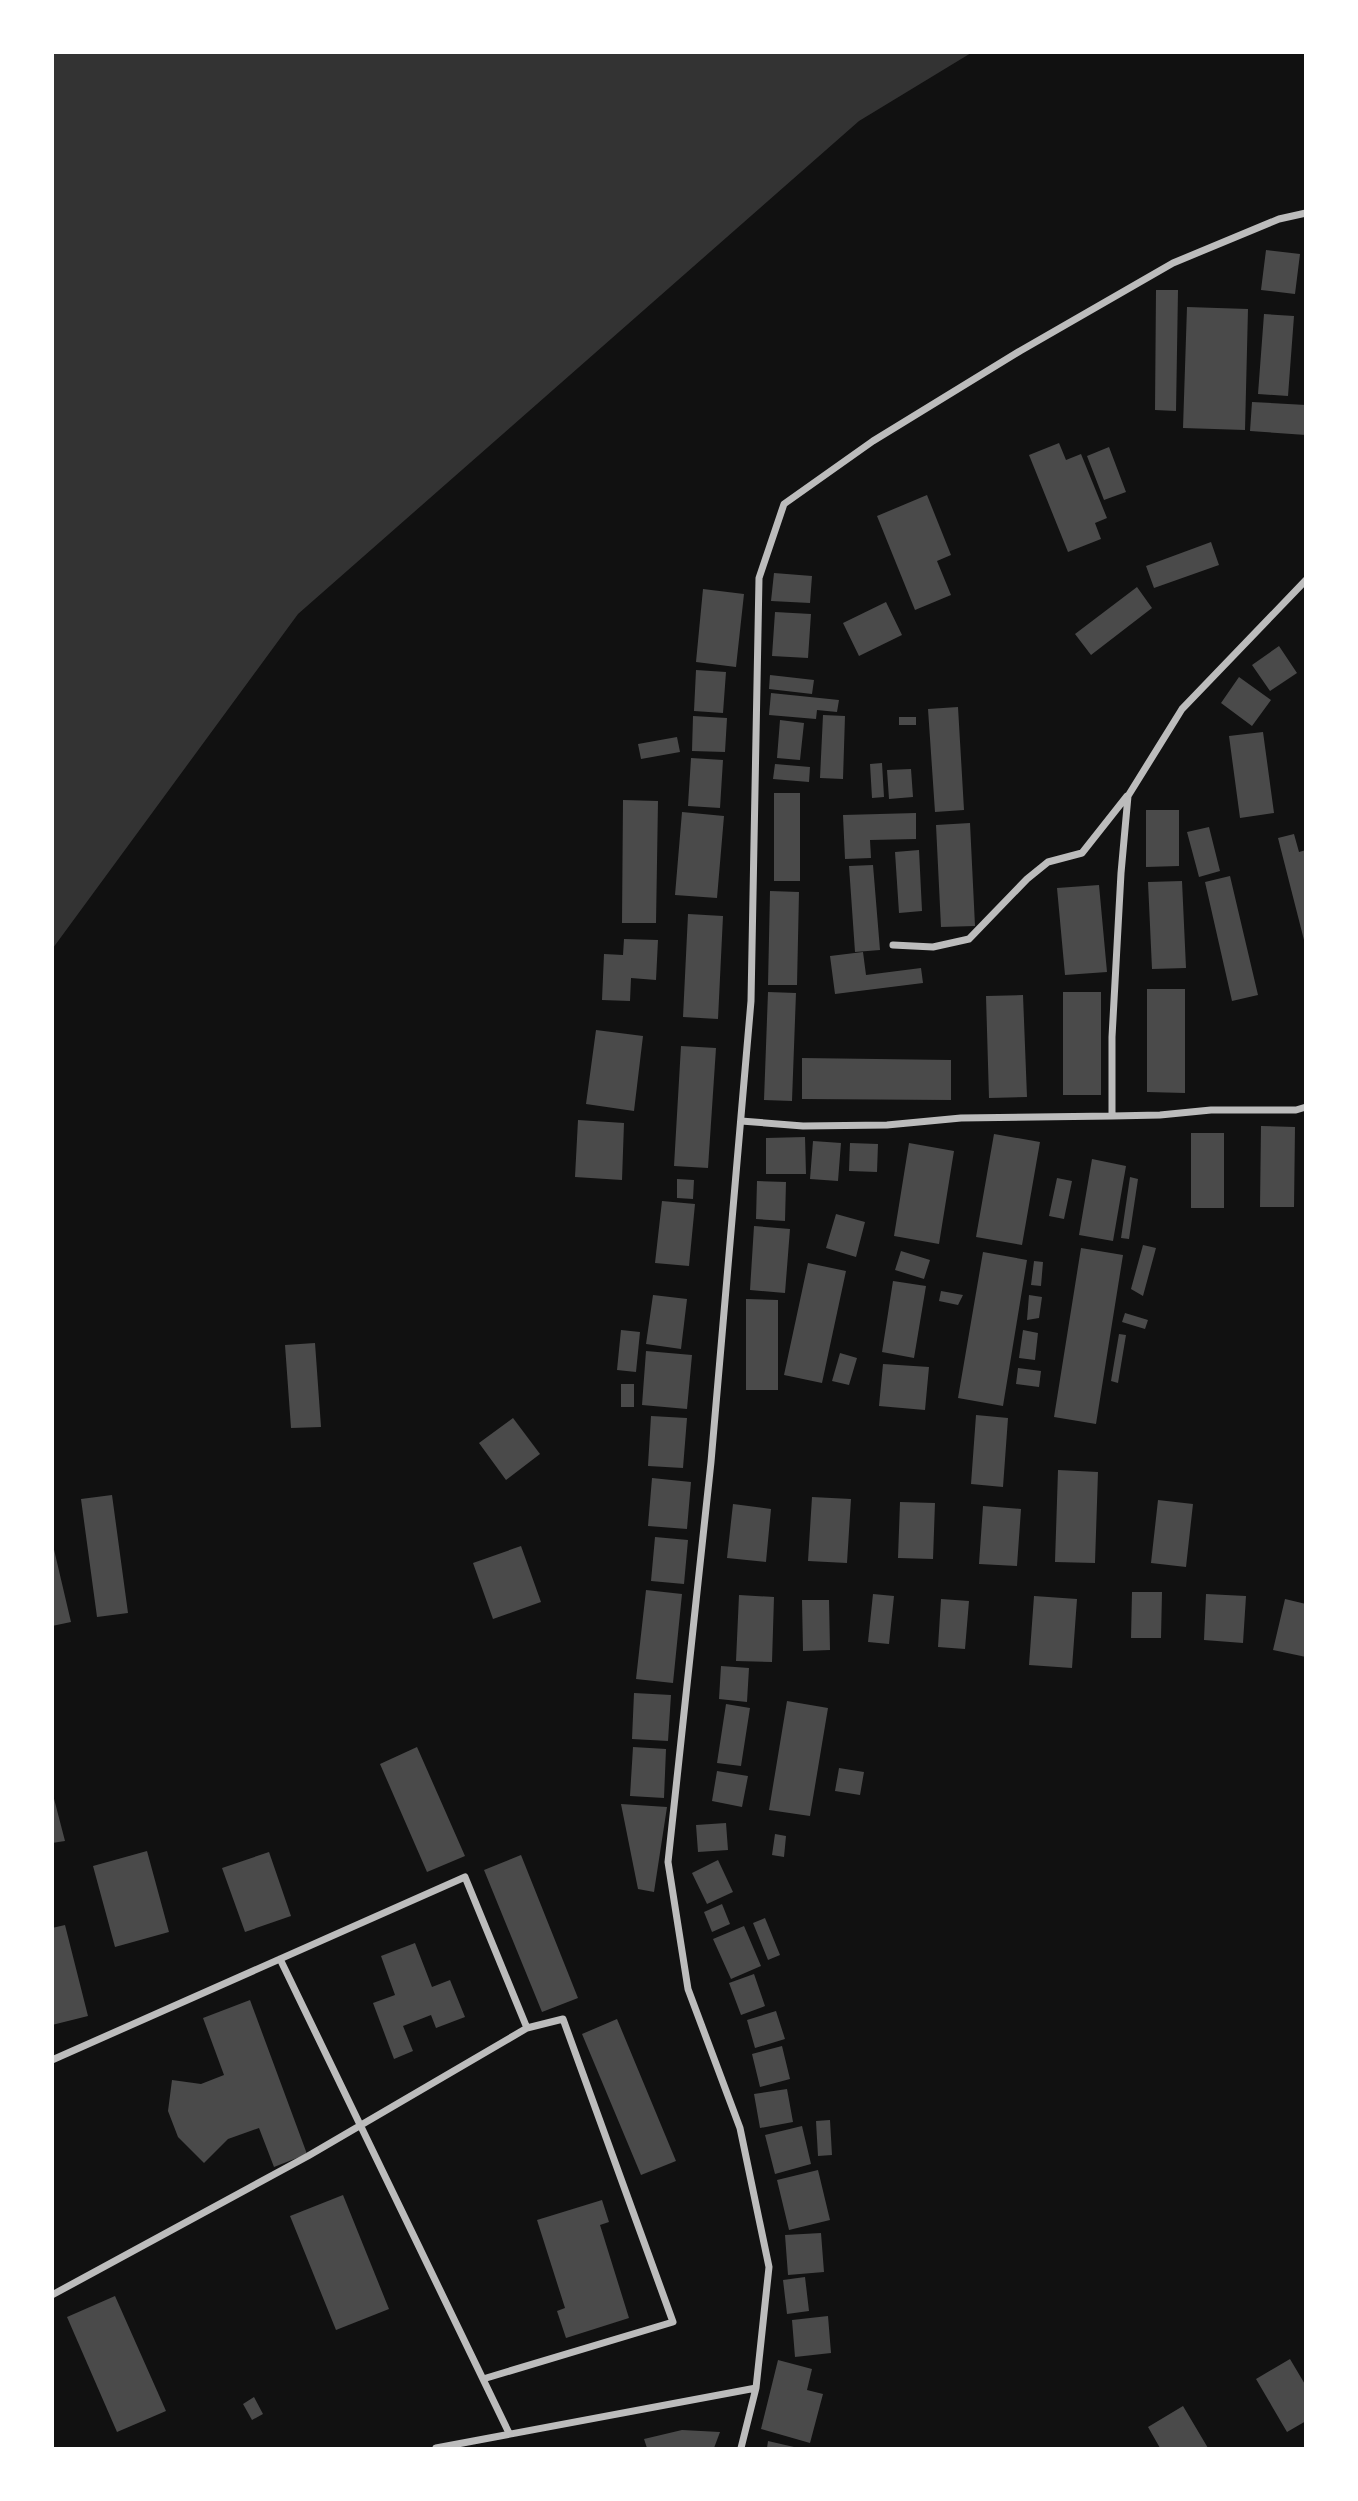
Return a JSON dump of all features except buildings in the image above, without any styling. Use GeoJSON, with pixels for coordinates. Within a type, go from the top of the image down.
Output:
{"type":"FeatureCollection","features":[{"type":"Feature","properties":{"kind":"street"},"geometry":{"type":"LineString","coordinates":[[741,2448],[756,2388],[769,2267],[740,2128],[688,1989],[668,1862],[711,1462],[751,1001],[759,578],[784,504],[873,440],[1173,263],[1279,219],[1306,213]]}},
{"type":"Feature","properties":{"kind":"street"},"geometry":{"type":"LineString","coordinates":[[893,945],[933,947],[969,939],[1027,879],[1048,862],[1082,853],[1128,796],[1182,709],[1306,580]]}},
{"type":"Feature","properties":{"kind":"street"},"geometry":{"type":"LineString","coordinates":[[1112,1116],[1112,1037],[1128,796]]}},
{"type":"Feature","properties":{"kind":"street"},"geometry":{"type":"LineString","coordinates":[[741,1121],[803,1126],[887,1125],[961,1118],[1160,1115],[1211,1110],[1296,1110],[1306,1107]]}},
{"type":"Feature","properties":{"kind":"street"},"geometry":{"type":"LineString","coordinates":[[52,2060],[466,1877],[527,2028]]}},
{"type":"Feature","properties":{"kind":"street"},"geometry":{"type":"LineString","coordinates":[[280,1959],[509,2433]]}},
{"type":"Feature","properties":{"kind":"street"},"geometry":{"type":"LineString","coordinates":[[52,2295],[360,2126],[527,2028],[563,2020],[673,2322],[483,2379]]}},
{"type":"Feature","properties":{"kind":"street"},"geometry":{"type":"LineString","coordinates":[[436,2448],[756,2388]]}},
{"type":"Feature","properties":{"kind":"shaded area"},"geometry":{"type":"Polygon","coordinates":[[[53,52],[971,53],[859,121],[298,614],[53,948],[53,52]]]}}]}
